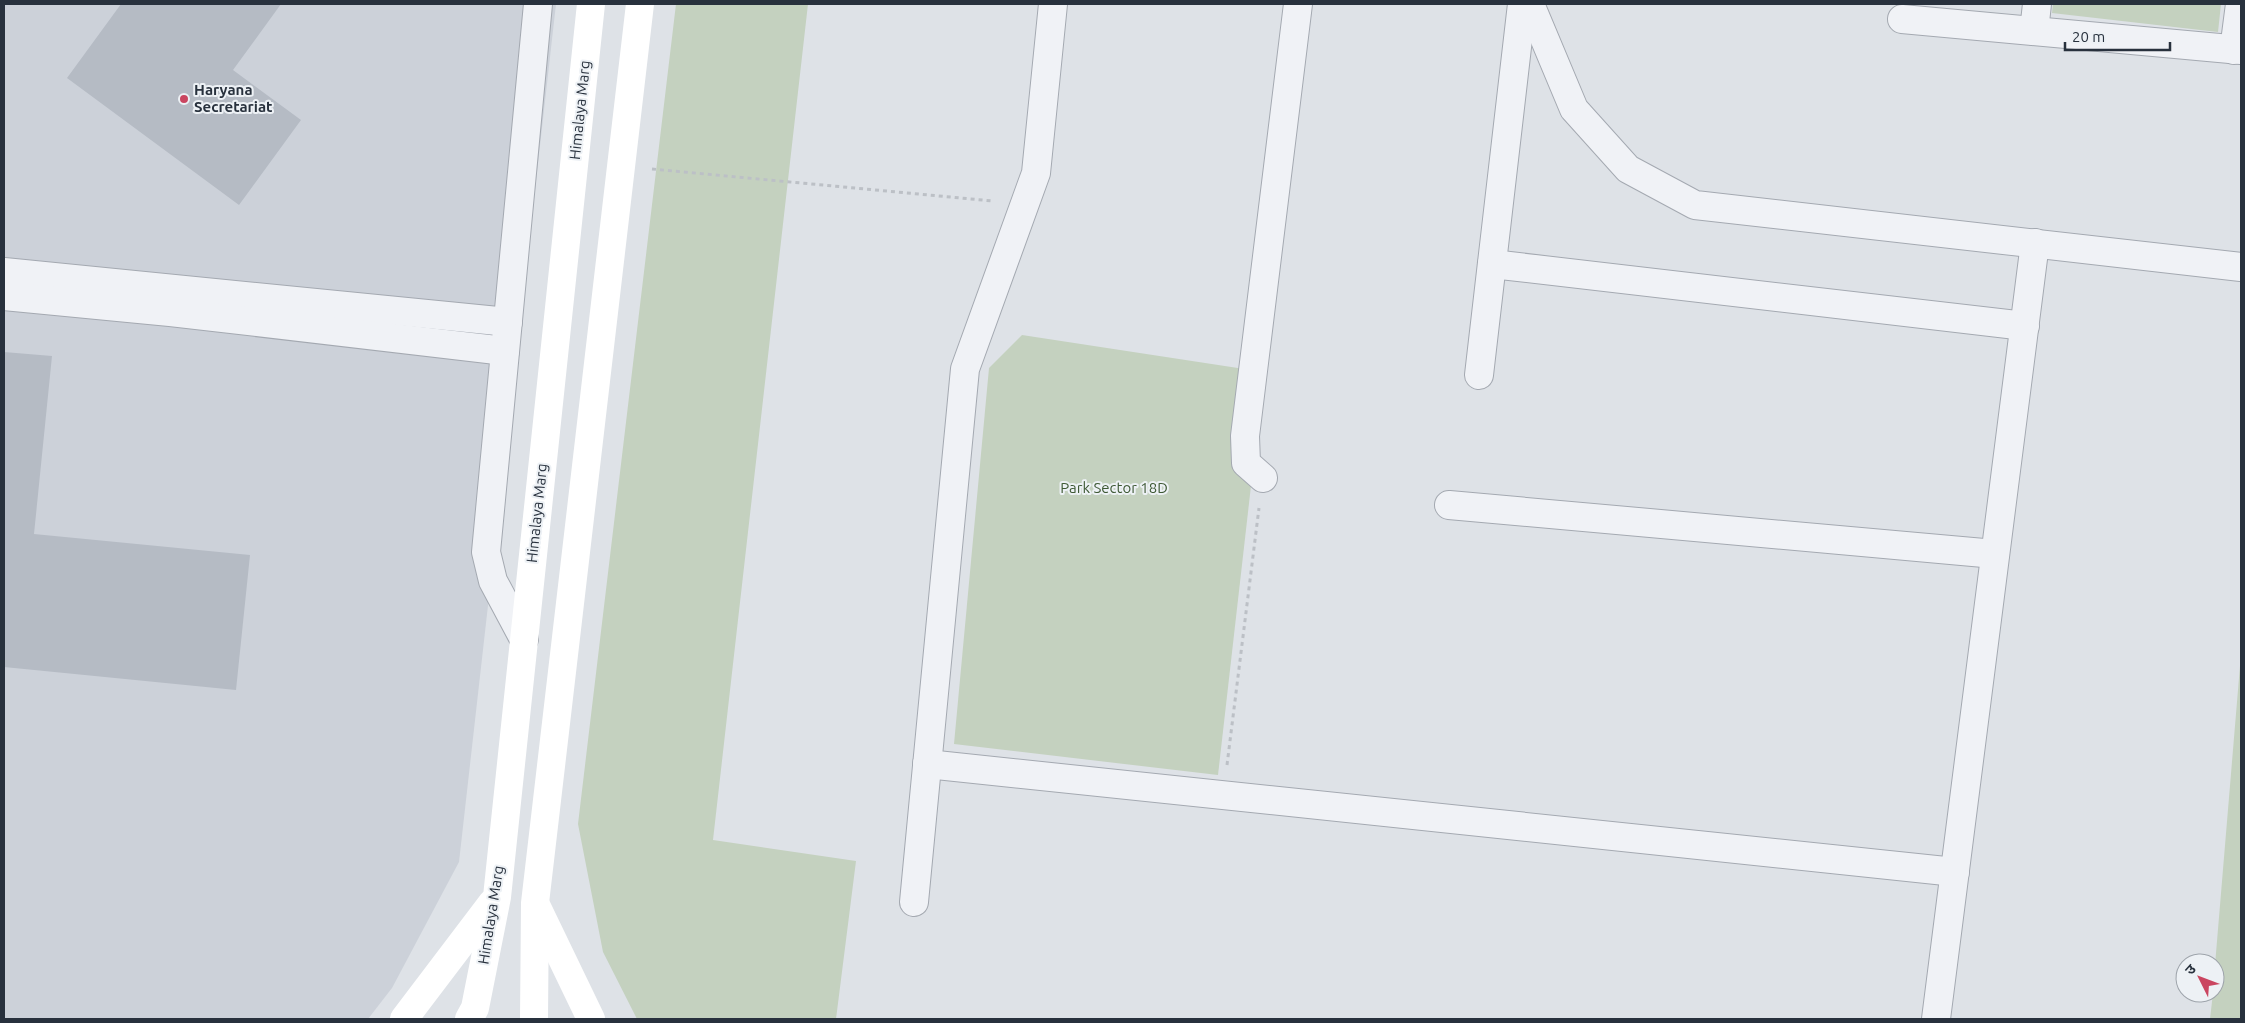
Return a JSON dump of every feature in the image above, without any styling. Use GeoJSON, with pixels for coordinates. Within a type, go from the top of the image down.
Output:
{"type":"FeatureCollection","features":[{"type":"Feature","properties":{"kind":"main road","name":"Himalaya Marg"},"geometry":{"type":"LineString","coordinates":[[469,1019],[475,1008],[497,897],[591,4]]}},
{"type":"Feature","properties":{"kind":"main road"},"geometry":{"type":"LineString","coordinates":[[534,1019],[535,903],[640,4]]}},
{"type":"Feature","properties":{"kind":"main road"},"geometry":{"type":"LineString","coordinates":[[404,1019],[497,897]]}},
{"type":"Feature","properties":{"kind":"main road"},"geometry":{"type":"LineString","coordinates":[[535,903],[592,1019]]}},
{"type":"Feature","properties":{"kind":"street"},"geometry":{"type":"LineString","coordinates":[[524,639],[493,581],[486,552],[538,4]]}},
{"type":"Feature","properties":{"kind":"street"},"geometry":{"type":"LineString","coordinates":[[914,902],[965,369],[1036,173],[1053,4]]}},
{"type":"Feature","properties":{"kind":"street"},"geometry":{"type":"LineString","coordinates":[[1263,478],[1246,463],[1246,436],[1298,4]]}},
{"type":"Feature","properties":{"kind":"street"},"geometry":{"type":"LineString","coordinates":[[1479,375],[1522,4]]}},
{"type":"Feature","properties":{"kind":"street"},"geometry":{"type":"LineString","coordinates":[[1530,4],[1574,109],[1628,169],[1695,205],[2241,267]]}},
{"type":"Feature","properties":{"kind":"street"},"geometry":{"type":"LineString","coordinates":[[2034,31],[2037,4]]}},
{"type":"Feature","properties":{"kind":"street"},"geometry":{"type":"LineString","coordinates":[[1902,19],[2238,50],[2240,4]]}},
{"type":"Feature","properties":{"kind":"street"},"geometry":{"type":"LineString","coordinates":[[1936,1019],[2035,244]]}},
{"type":"Feature","properties":{"kind":"street"},"geometry":{"type":"LineString","coordinates":[[1492,264],[2025,326]]}},
{"type":"Feature","properties":{"kind":"street"},"geometry":{"type":"LineString","coordinates":[[4,272],[508,322]]}},
{"type":"Feature","properties":{"kind":"street"},"geometry":{"type":"LineString","coordinates":[[4,296],[170,312],[505,350]]}},
{"type":"Feature","properties":{"kind":"street"},"geometry":{"type":"LineString","coordinates":[[1448,506],[1995,554]]}},
{"type":"Feature","properties":{"kind":"street"},"geometry":{"type":"LineString","coordinates":[[927,764],[1955,872]]}},
{"type":"Feature","properties":{"kind":"path"},"geometry":{"type":"LineString","coordinates":[[621,166],[1025,204]]}},
{"type":"Feature","properties":{"kind":"path"},"geometry":{"type":"LineString","coordinates":[[1223,795],[1263,478]]}},
{"type":"Feature","properties":{"kind":"shaded area"},"geometry":{"type":"Polygon","coordinates":[[[4,4],[556,4],[459,862],[392,988],[368,1019],[4,1019],[4,4]]]}},
{"type":"Feature","properties":{"kind":"green space"},"geometry":{"type":"Polygon","coordinates":[[[676,4],[808,4],[713,840],[856,861],[836,1019],[637,1019],[603,952],[578,824],[676,4]]]}},
{"type":"Feature","properties":{"kind":"green space"},"geometry":{"type":"Polygon","coordinates":[[[2053,4],[2221,4],[2218,32],[2052,13],[2053,4]]]}},
{"type":"Feature","properties":{"kind":"green space","name":"Park Sector 18D"},"geometry":{"type":"Polygon","coordinates":[[[1022,335],[1264,372],[1218,775],[954,744],[989,368],[1022,335]]]}},
{"type":"Feature","properties":{"kind":"green space"},"geometry":{"type":"Polygon","coordinates":[[[2241,654],[2241,1019],[2210,1019],[2212,1003],[2225,1003],[2225,953],[2216,953],[2241,654]]]}},
{"type":"Feature","properties":{"kind":"building","name":"Haryana Secretariat"},"geometry":{"type":"Polygon","coordinates":[[[121,4],[281,4],[233,70],[301,120],[239,205],[67,78],[121,4]]]}},
{"type":"Feature","properties":{"kind":"building"},"geometry":{"type":"Polygon","coordinates":[[[4,352],[52,356],[34,534],[250,555],[236,690],[4,667],[4,352]]]}},
{"type":"Feature","properties":{"kind":"place","name":"Haryana Secretariat"},"geometry":{"type":"Point","coordinates":[184,99]}}]}
